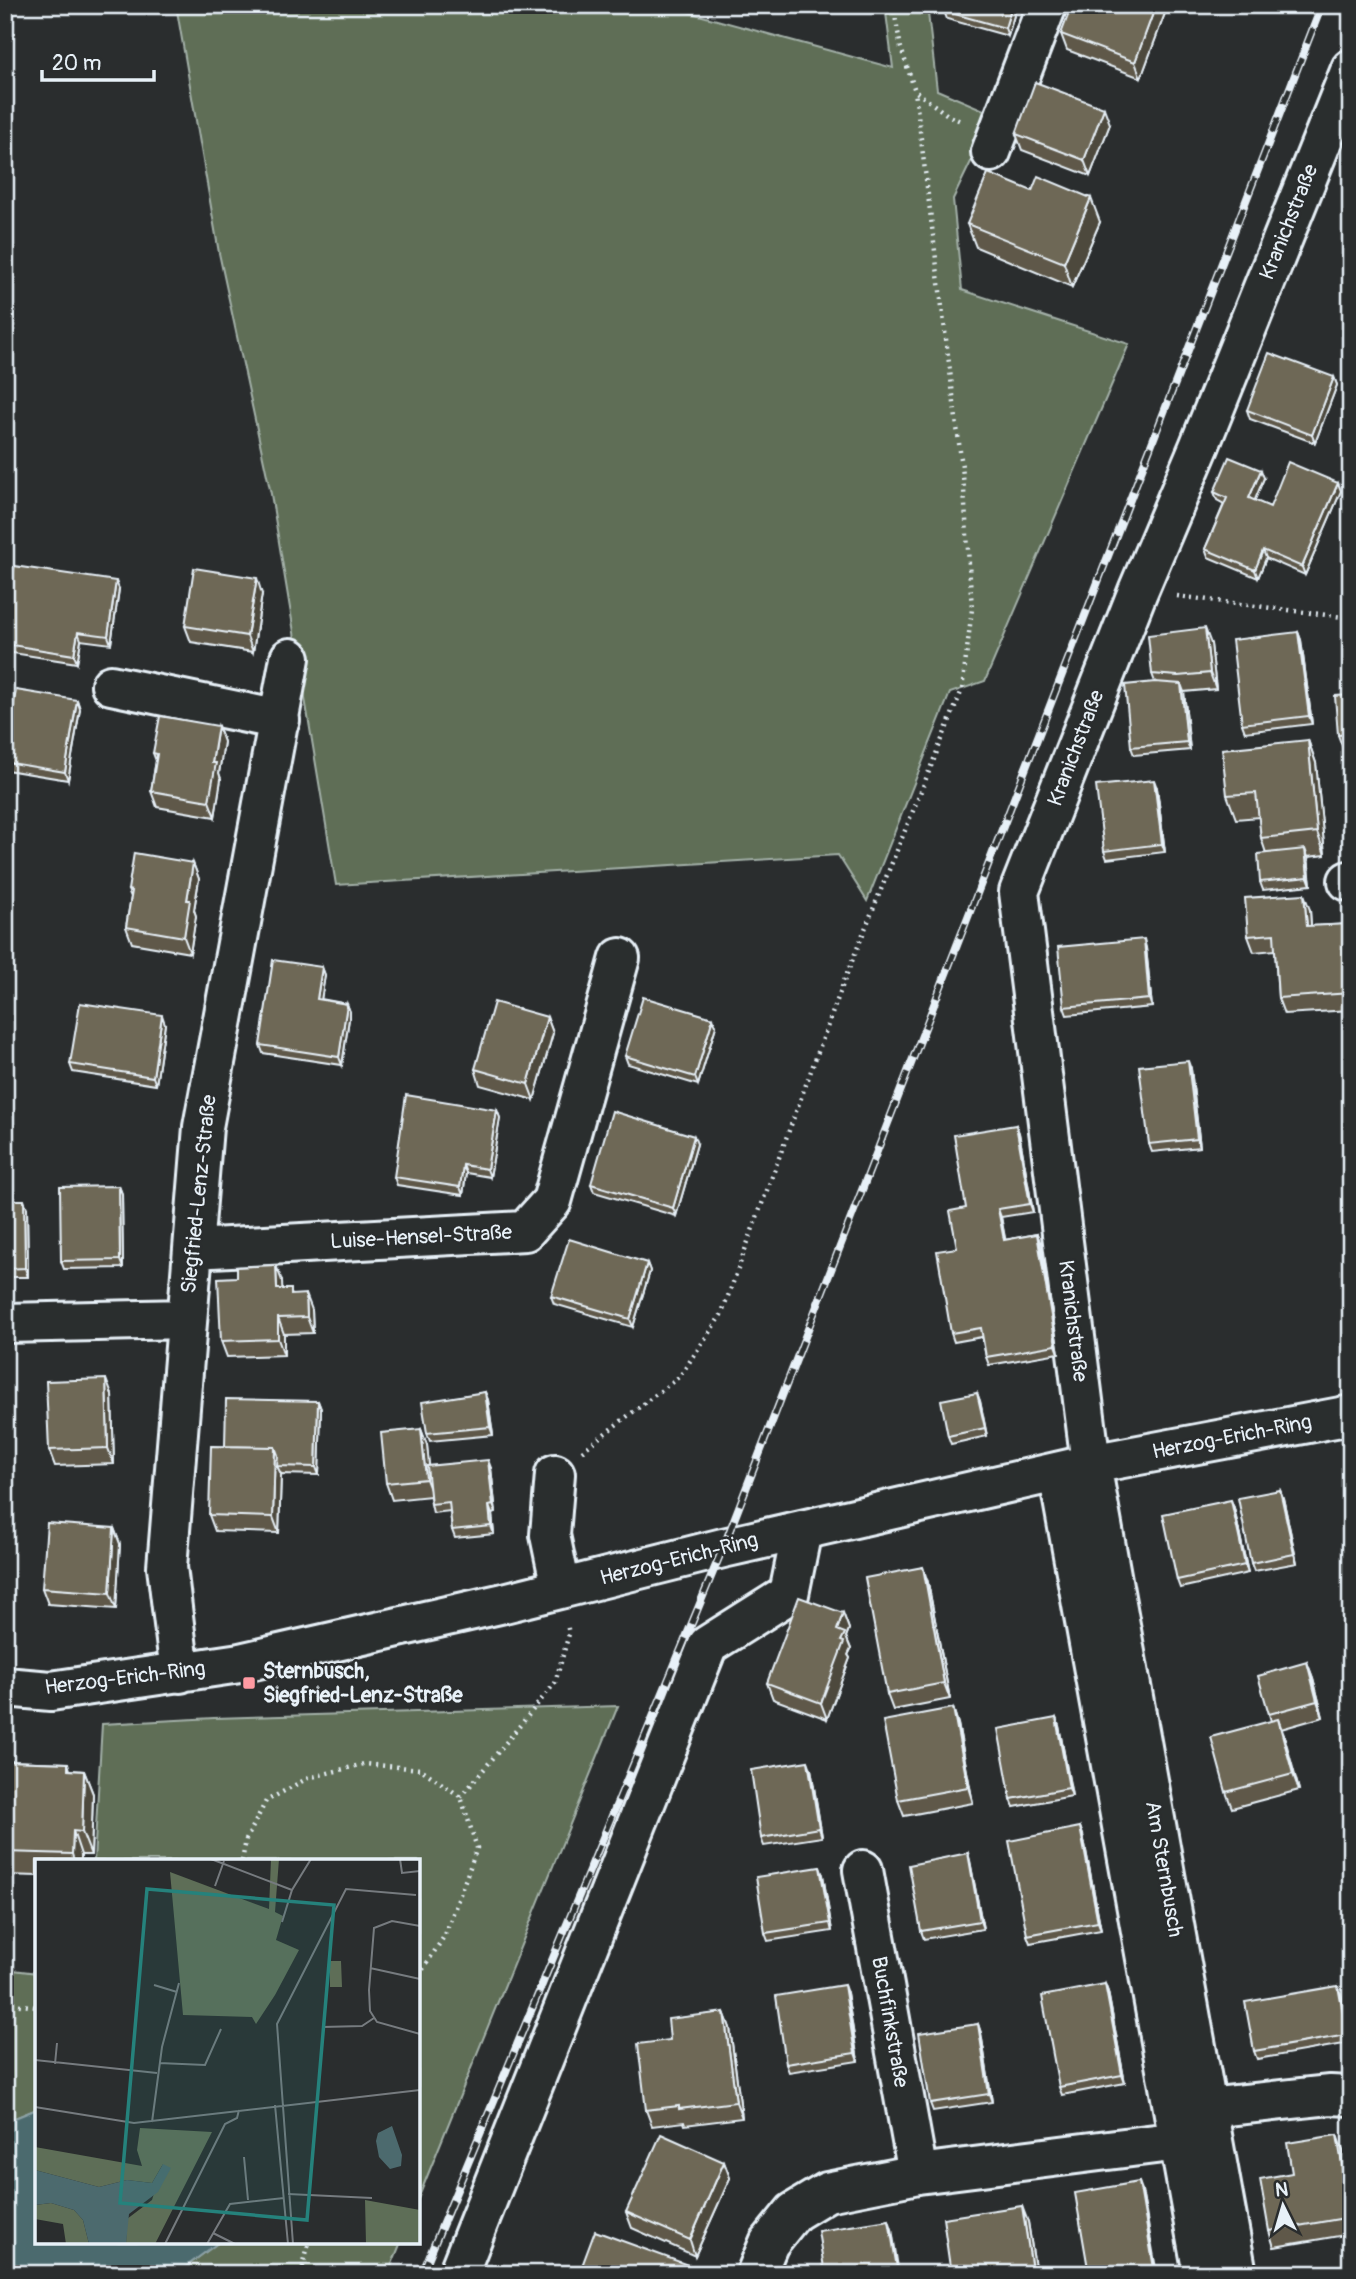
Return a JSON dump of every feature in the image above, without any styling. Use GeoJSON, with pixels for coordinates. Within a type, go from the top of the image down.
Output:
{"type":"FeatureCollection","features":[{"type":"Feature","properties":{"kind":"street"},"geometry":{"type":"LineString","coordinates":[[994,143],[1046,5]]}},
{"type":"Feature","properties":{"kind":"street","name":"Kranichstraße"},"geometry":{"type":"LineString","coordinates":[[1074,1468],[1019,892],[1138,590],[1199,447],[1351,69]]}},
{"type":"Feature","properties":{"kind":"street","name":"Siegfried-Lenz-Straße"},"geometry":{"type":"LineString","coordinates":[[180,1673],[167,1567],[202,1126],[290,658]]}},
{"type":"Feature","properties":{"kind":"street"},"geometry":{"type":"LineString","coordinates":[[111,685],[280,720]]}},
{"type":"Feature","properties":{"kind":"street","name":"Luise-Hensel-Straße"},"geometry":{"type":"LineString","coordinates":[[193,1248],[525,1231],[552,1201],[620,958]]}},
{"type":"Feature","properties":{"kind":"street"},"geometry":{"type":"LineString","coordinates":[[5,1323],[187,1319]]}},
{"type":"Feature","properties":{"kind":"street","name":"Herzog-Erich-Ring"},"geometry":{"type":"LineString","coordinates":[[5,1688],[51,1691],[240,1663],[1074,1468],[1351,1415]]}},
{"type":"Feature","properties":{"kind":"street","name":"Am Sternbusch"},"geometry":{"type":"LineString","coordinates":[[1074,1468],[1207,2108],[1237,2274]]}},
{"type":"Feature","properties":{"kind":"street","name":"Am Sternbusch"},"geometry":{"type":"LineString","coordinates":[[1074,1468],[1202,2274]]}},
{"type":"Feature","properties":{"kind":"street"},"geometry":{"type":"LineString","coordinates":[[555,1474],[550,1535],[561,1588]]}},
{"type":"Feature","properties":{"kind":"street"},"geometry":{"type":"LineString","coordinates":[[458,2274],[708,1644],[789,1594],[802,1530]]}},
{"type":"Feature","properties":{"kind":"street","name":"Buchfinkstraße"},"geometry":{"type":"LineString","coordinates":[[863,1870],[918,2174]]}},
{"type":"Feature","properties":{"kind":"street"},"geometry":{"type":"LineString","coordinates":[[1207,2108],[1330,2095],[1351,2096]]}},
{"type":"Feature","properties":{"kind":"street"},"geometry":{"type":"LineString","coordinates":[[756,2274],[769,2243],[794,2212],[827,2192],[918,2174],[1179,2141]]}},
{"type":"Feature","properties":{"kind":"path"},"geometry":{"type":"LineString","coordinates":[[555,1474],[598,1437],[680,1376],[721,1315],[846,976],[962,690],[972,609],[963,475],[915,91],[901,48],[893,5]]}},
{"type":"Feature","properties":{"kind":"path"},"geometry":{"type":"LineString","coordinates":[[915,91],[949,116],[994,143]]}},
{"type":"Feature","properties":{"kind":"path"},"geometry":{"type":"LineString","coordinates":[[1138,590],[1351,618]]}},
{"type":"Feature","properties":{"kind":"path"},"geometry":{"type":"LineString","coordinates":[[461,1797],[555,1683],[569,1634],[561,1588]]}},
{"type":"Feature","properties":{"kind":"path"},"geometry":{"type":"LineString","coordinates":[[242,1859],[246,1840],[266,1801],[309,1778],[364,1764],[421,1769],[461,1797],[477,1848],[445,1935],[420,1975]]}},
{"type":"Feature","properties":{"kind":"path"},"geometry":{"type":"LineString","coordinates":[[5,2003],[35,2007]]}},
{"type":"Feature","properties":{"kind":"path"},"geometry":{"type":"LineString","coordinates":[[301,2274],[308,2244]]}},
{"type":"Feature","properties":{"kind":"green space"},"geometry":{"type":"Polygon","coordinates":[[[176,5],[662,5],[893,68],[885,5],[927,5],[937,90],[991,113],[981,141],[953,199],[962,290],[1129,344],[985,681],[950,693],[867,901],[838,855],[336,885],[271,494],[219,253],[176,5]]]}},
{"type":"Feature","properties":{"kind":"green space"},"geometry":{"type":"Polygon","coordinates":[[[618,1706],[420,2194],[420,1859],[94,1859],[102,1724],[618,1706]]]}},
{"type":"Feature","properties":{"kind":"green space"},"geometry":{"type":"Polygon","coordinates":[[[5,1969],[35,1973],[35,2110],[5,2122],[5,1969]]]}},
{"type":"Feature","properties":{"kind":"green space"},"geometry":{"type":"Polygon","coordinates":[[[216,2244],[400,2244],[388,2274],[176,2274],[216,2244]]]}},
{"type":"Feature","properties":{"kind":"water"},"geometry":{"type":"Polygon","coordinates":[[[35,2110],[35,2244],[216,2244],[176,2274],[5,2274],[5,2122],[35,2110]]]}},
{"type":"Feature","properties":{"kind":"building"},"geometry":{"type":"Polygon","coordinates":[[[945,5],[1012,5],[1005,28],[944,11],[945,5]]]}},
{"type":"Feature","properties":{"kind":"building"},"geometry":{"type":"Polygon","coordinates":[[[1072,5],[1106,5],[1112,8],[1113,5],[1156,5],[1135,62],[1061,34],[1072,5]]]}},
{"type":"Feature","properties":{"kind":"building"},"geometry":{"type":"Polygon","coordinates":[[[1035,82],[1104,108],[1084,160],[1016,134],[1035,82]]]}},
{"type":"Feature","properties":{"kind":"building"},"geometry":{"type":"Polygon","coordinates":[[[988,173],[1032,191],[1038,176],[1091,198],[1064,263],[967,224],[988,173]]]}},
{"type":"Feature","properties":{"kind":"building"},"geometry":{"type":"Polygon","coordinates":[[[1269,353],[1334,377],[1312,435],[1247,410],[1269,353]]]}},
{"type":"Feature","properties":{"kind":"building"},"geometry":{"type":"Polygon","coordinates":[[[1229,457],[1261,470],[1249,498],[1270,507],[1288,462],[1338,483],[1302,567],[1263,550],[1255,570],[1205,549],[1227,498],[1214,492],[1229,457]]]}},
{"type":"Feature","properties":{"kind":"building"},"geometry":{"type":"Polygon","coordinates":[[[14,566],[116,581],[108,636],[78,632],[74,655],[5,644],[14,566]]]}},
{"type":"Feature","properties":{"kind":"building"},"geometry":{"type":"Polygon","coordinates":[[[194,568],[257,578],[247,636],[185,626],[194,568]]]}},
{"type":"Feature","properties":{"kind":"building"},"geometry":{"type":"Polygon","coordinates":[[[1205,628],[1210,673],[1178,676],[1152,674],[1148,635],[1205,628]]]}},
{"type":"Feature","properties":{"kind":"building"},"geometry":{"type":"Polygon","coordinates":[[[1298,632],[1309,716],[1242,724],[1232,640],[1298,632]]]}},
{"type":"Feature","properties":{"kind":"building"},"geometry":{"type":"Polygon","coordinates":[[[1155,682],[1181,684],[1187,742],[1131,747],[1125,685],[1155,682]]]}},
{"type":"Feature","properties":{"kind":"building"},"geometry":{"type":"Polygon","coordinates":[[[16,690],[77,700],[65,772],[5,762],[16,690]]]}},
{"type":"Feature","properties":{"kind":"building"},"geometry":{"type":"Polygon","coordinates":[[[1351,695],[1351,734],[1338,735],[1335,696],[1351,695]]]}},
{"type":"Feature","properties":{"kind":"building"},"geometry":{"type":"Polygon","coordinates":[[[160,716],[218,726],[212,763],[216,763],[209,801],[151,791],[157,754],[153,753],[160,716]]]}},
{"type":"Feature","properties":{"kind":"building"},"geometry":{"type":"Polygon","coordinates":[[[1308,740],[1317,832],[1261,838],[1256,793],[1227,795],[1222,749],[1308,740]]]}},
{"type":"Feature","properties":{"kind":"building"},"geometry":{"type":"Polygon","coordinates":[[[1154,780],[1162,844],[1104,851],[1096,786],[1154,780]]]}},
{"type":"Feature","properties":{"kind":"building"},"geometry":{"type":"Polygon","coordinates":[[[1305,849],[1308,877],[1260,882],[1258,854],[1305,849]]]}},
{"type":"Feature","properties":{"kind":"building"},"geometry":{"type":"Polygon","coordinates":[[[134,853],[193,863],[184,937],[126,927],[134,853]]]}},
{"type":"Feature","properties":{"kind":"building"},"geometry":{"type":"Polygon","coordinates":[[[1304,894],[1307,926],[1351,924],[1351,993],[1278,998],[1274,934],[1248,936],[1245,898],[1304,894]]]}},
{"type":"Feature","properties":{"kind":"building"},"geometry":{"type":"Polygon","coordinates":[[[1144,939],[1149,999],[1064,1007],[1058,947],[1144,939]]]}},
{"type":"Feature","properties":{"kind":"building"},"geometry":{"type":"Polygon","coordinates":[[[273,960],[322,967],[317,999],[347,1004],[339,1057],[260,1045],[273,960]]]}},
{"type":"Feature","properties":{"kind":"building"},"geometry":{"type":"Polygon","coordinates":[[[643,997],[713,1018],[695,1077],[625,1056],[643,997]]]}},
{"type":"Feature","properties":{"kind":"building"},"geometry":{"type":"Polygon","coordinates":[[[494,1002],[547,1017],[528,1084],[475,1069],[494,1002]]]}},
{"type":"Feature","properties":{"kind":"building"},"geometry":{"type":"Polygon","coordinates":[[[80,1003],[162,1015],[153,1077],[70,1064],[80,1003]]]}},
{"type":"Feature","properties":{"kind":"building"},"geometry":{"type":"Polygon","coordinates":[[[1188,1061],[1197,1139],[1149,1144],[1139,1066],[1188,1061]]]}},
{"type":"Feature","properties":{"kind":"building"},"geometry":{"type":"Polygon","coordinates":[[[406,1095],[497,1110],[487,1169],[463,1165],[460,1187],[394,1177],[406,1095]]]}},
{"type":"Feature","properties":{"kind":"building"},"geometry":{"type":"Polygon","coordinates":[[[612,1111],[694,1136],[673,1208],[591,1184],[612,1111]]]}},
{"type":"Feature","properties":{"kind":"building"},"geometry":{"type":"Polygon","coordinates":[[[1016,1125],[1030,1204],[998,1209],[1004,1240],[1037,1234],[1056,1345],[986,1357],[981,1328],[951,1333],[937,1251],[957,1248],[950,1211],[966,1208],[954,1135],[1016,1125]]]}},
{"type":"Feature","properties":{"kind":"building"},"geometry":{"type":"Polygon","coordinates":[[[119,1186],[120,1260],[61,1261],[60,1187],[119,1186]]]}},
{"type":"Feature","properties":{"kind":"building"},"geometry":{"type":"Polygon","coordinates":[[[5,1200],[24,1200],[25,1268],[5,1269],[5,1200]]]}},
{"type":"Feature","properties":{"kind":"building"},"geometry":{"type":"Polygon","coordinates":[[[569,1239],[647,1263],[630,1319],[551,1296],[569,1239]]]}},
{"type":"Feature","properties":{"kind":"building"},"geometry":{"type":"Polygon","coordinates":[[[276,1265],[277,1289],[291,1289],[291,1295],[306,1294],[307,1317],[278,1318],[278,1339],[221,1341],[218,1278],[237,1277],[237,1267],[276,1265]]]}},
{"type":"Feature","properties":{"kind":"building"},"geometry":{"type":"Polygon","coordinates":[[[106,1379],[108,1448],[49,1450],[46,1381],[106,1379]]]}},
{"type":"Feature","properties":{"kind":"building"},"geometry":{"type":"Polygon","coordinates":[[[485,1392],[490,1427],[427,1433],[422,1402],[485,1392]]]}},
{"type":"Feature","properties":{"kind":"building"},"geometry":{"type":"Polygon","coordinates":[[[977,1393],[985,1428],[948,1436],[941,1400],[977,1393]]]}},
{"type":"Feature","properties":{"kind":"building"},"geometry":{"type":"Polygon","coordinates":[[[226,1399],[318,1401],[316,1467],[277,1466],[278,1455],[275,1447],[225,1446],[226,1399]]]}},
{"type":"Feature","properties":{"kind":"building"},"geometry":{"type":"Polygon","coordinates":[[[421,1429],[426,1479],[386,1483],[381,1433],[421,1429]]]}},
{"type":"Feature","properties":{"kind":"building"},"geometry":{"type":"Polygon","coordinates":[[[211,1446],[275,1447],[273,1517],[209,1515],[211,1446]]]}},
{"type":"Feature","properties":{"kind":"building"},"geometry":{"type":"Polygon","coordinates":[[[488,1460],[493,1505],[489,1506],[491,1526],[452,1530],[449,1502],[431,1504],[427,1466],[488,1460]]]}},
{"type":"Feature","properties":{"kind":"building"},"geometry":{"type":"Polygon","coordinates":[[[1280,1490],[1294,1554],[1251,1563],[1238,1498],[1280,1490]]]}},
{"type":"Feature","properties":{"kind":"building"},"geometry":{"type":"Polygon","coordinates":[[[1231,1500],[1245,1565],[1177,1580],[1163,1514],[1231,1500]]]}},
{"type":"Feature","properties":{"kind":"building"},"geometry":{"type":"Polygon","coordinates":[[[47,1523],[114,1528],[110,1593],[42,1588],[47,1523]]]}},
{"type":"Feature","properties":{"kind":"building"},"geometry":{"type":"Polygon","coordinates":[[[923,1567],[944,1683],[887,1694],[865,1578],[923,1567]]]}},
{"type":"Feature","properties":{"kind":"building"},"geometry":{"type":"Polygon","coordinates":[[[799,1597],[843,1613],[837,1630],[845,1633],[841,1641],[844,1642],[821,1703],[767,1683],[799,1597]]]}},
{"type":"Feature","properties":{"kind":"building"},"geometry":{"type":"Polygon","coordinates":[[[1307,1662],[1317,1701],[1269,1714],[1258,1676],[1307,1662]]]}},
{"type":"Feature","properties":{"kind":"building"},"geometry":{"type":"Polygon","coordinates":[[[953,1708],[968,1787],[898,1800],[883,1721],[953,1708]]]}},
{"type":"Feature","properties":{"kind":"building"},"geometry":{"type":"Polygon","coordinates":[[[1056,1718],[1069,1788],[1011,1799],[998,1729],[1056,1718]]]}},
{"type":"Feature","properties":{"kind":"building"},"geometry":{"type":"Polygon","coordinates":[[[1278,1719],[1293,1774],[1226,1792],[1211,1737],[1278,1719]]]}},
{"type":"Feature","properties":{"kind":"building"},"geometry":{"type":"Polygon","coordinates":[[[5,1761],[68,1763],[68,1770],[84,1771],[82,1832],[73,1831],[72,1854],[5,1852],[5,1761]]]}},
{"type":"Feature","properties":{"kind":"building"},"geometry":{"type":"Polygon","coordinates":[[[808,1761],[819,1828],[761,1838],[751,1770],[808,1761]]]}},
{"type":"Feature","properties":{"kind":"building"},"geometry":{"type":"Polygon","coordinates":[[[1080,1827],[1098,1922],[1027,1935],[1009,1841],[1080,1827]]]}},
{"type":"Feature","properties":{"kind":"building"},"geometry":{"type":"Polygon","coordinates":[[[968,1853],[980,1921],[921,1931],[909,1865],[968,1853]]]}},
{"type":"Feature","properties":{"kind":"building"},"geometry":{"type":"Polygon","coordinates":[[[820,1867],[830,1923],[765,1933],[756,1877],[820,1867]]]}},
{"type":"Feature","properties":{"kind":"building"},"geometry":{"type":"Polygon","coordinates":[[[1105,1984],[1122,2075],[1059,2087],[1042,1996],[1105,1984]]]}},
{"type":"Feature","properties":{"kind":"building"},"geometry":{"type":"Polygon","coordinates":[[[844,1985],[855,2053],[786,2064],[776,1996],[844,1985]]]}},
{"type":"Feature","properties":{"kind":"building"},"geometry":{"type":"Polygon","coordinates":[[[1338,1986],[1347,2035],[1254,2051],[1245,2002],[1338,1986]]]}},
{"type":"Feature","properties":{"kind":"building"},"geometry":{"type":"Polygon","coordinates":[[[724,2012],[736,2102],[646,2110],[638,2044],[670,2040],[668,2019],[724,2012]]]}},
{"type":"Feature","properties":{"kind":"building"},"geometry":{"type":"Polygon","coordinates":[[[978,2024],[989,2094],[930,2103],[919,2033],[978,2024]]]}},
{"type":"Feature","properties":{"kind":"building"},"geometry":{"type":"Polygon","coordinates":[[[661,2134],[724,2162],[690,2240],[626,2212],[661,2134]]]}},
{"type":"Feature","properties":{"kind":"building"},"geometry":{"type":"Polygon","coordinates":[[[1337,2135],[1351,2217],[1269,2231],[1260,2179],[1292,2173],[1287,2143],[1337,2135]]]}},
{"type":"Feature","properties":{"kind":"building"},"geometry":{"type":"Polygon","coordinates":[[[1139,2182],[1155,2274],[1089,2274],[1075,2193],[1139,2182]]]}},
{"type":"Feature","properties":{"kind":"building"},"geometry":{"type":"Polygon","coordinates":[[[1022,2206],[1032,2270],[1008,2274],[951,2274],[943,2218],[1022,2206]]]}},
{"type":"Feature","properties":{"kind":"building"},"geometry":{"type":"Polygon","coordinates":[[[889,2220],[898,2274],[825,2274],[818,2231],[889,2220]]]}},
{"type":"Feature","properties":{"kind":"building"},"geometry":{"type":"Polygon","coordinates":[[[595,2231],[699,2269],[697,2274],[579,2274],[595,2231]]]}},
{"type":"Feature","properties":{"kind":"railway"},"geometry":{"type":"LineString","coordinates":[[422,2274],[723,1548],[1322,5]]}},
{"type":"Feature","properties":{"kind":"place","name":"Sternbusch, Siegfried-Lenz-Straße"},"geometry":{"type":"Point","coordinates":[249,1683]}}]}
